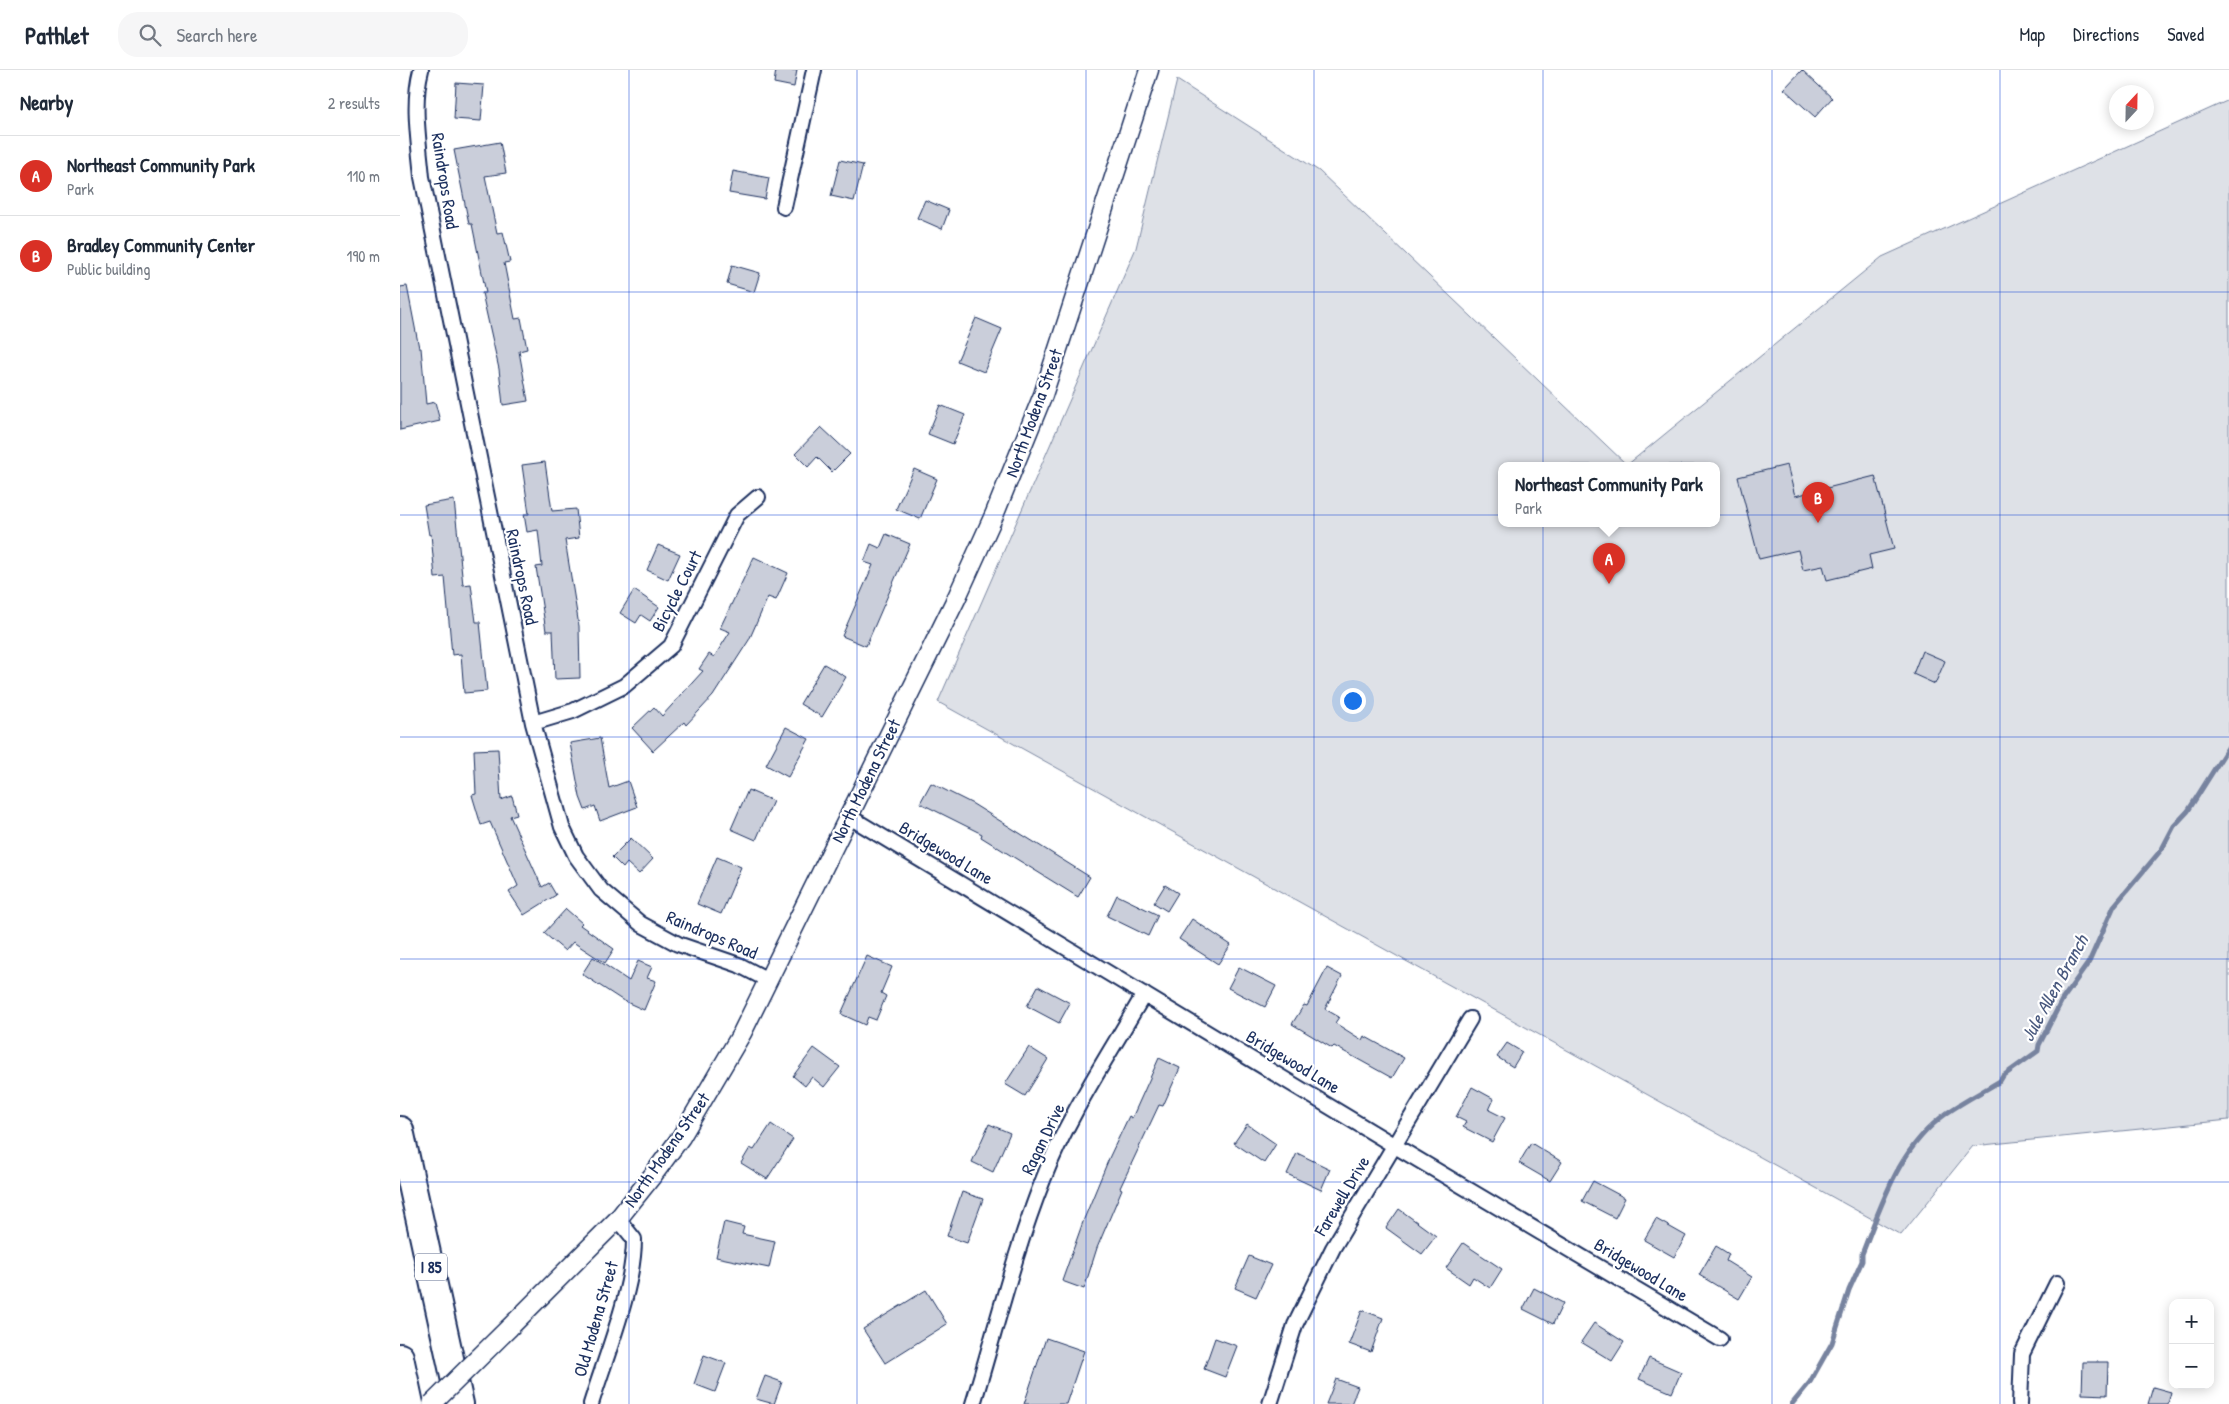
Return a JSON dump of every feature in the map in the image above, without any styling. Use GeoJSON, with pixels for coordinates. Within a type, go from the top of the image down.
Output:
{"type":"FeatureCollection","features":[{"type":"Feature","properties":{"kind":"highway","name":"I 85"},"geometry":{"type":"LineString","coordinates":[[400,1130],[460,1404]]}},
{"type":"Feature","properties":{"kind":"highway"},"geometry":{"type":"LineString","coordinates":[[400,1357],[410,1404]]}},
{"type":"Feature","properties":{"kind":"street","name":"Raindrops Road"},"geometry":{"type":"LineString","coordinates":[[421,70],[418,80],[417,119],[422,177],[533,723],[562,827],[576,856],[601,890],[641,924],[670,940],[739,965],[768,980]]}},
{"type":"Feature","properties":{"kind":"street"},"geometry":{"type":"LineString","coordinates":[[784,207],[814,70]]}},
{"type":"Feature","properties":{"kind":"street","name":"North Modena Street"},"geometry":{"type":"LineString","coordinates":[[432,1404],[618,1219],[681,1137],[714,1083],[768,980],[957,597],[999,504],[1043,395],[1149,70]]}},
{"type":"Feature","properties":{"kind":"street","name":"Bicycle Court"},"geometry":{"type":"LineString","coordinates":[[533,723],[573,712],[624,686],[671,646],[737,515],[758,497]]}},
{"type":"Feature","properties":{"kind":"street","name":"Bridgewood Lane"},"geometry":{"type":"LineString","coordinates":[[848,816],[1395,1146],[1720,1339]]}},
{"type":"Feature","properties":{"kind":"street","name":"Ragan Drive"},"geometry":{"type":"LineString","coordinates":[[973,1404],[1018,1248],[1043,1179],[1065,1132],[1144,994]]}},
{"type":"Feature","properties":{"kind":"street","name":"Farewell Drive"},"geometry":{"type":"LineString","coordinates":[[1270,1404],[1294,1325],[1333,1248],[1470,1020]]}},
{"type":"Feature","properties":{"kind":"street","name":"Old Modena Street"},"geometry":{"type":"LineString","coordinates":[[591,1404],[624,1297],[632,1261],[634,1239],[618,1219]]}},
{"type":"Feature","properties":{"kind":"street"},"geometry":{"type":"LineString","coordinates":[[2020,1404],[2022,1354],[2057,1284]]}},
{"type":"Feature","properties":{"kind":"shaded area"},"geometry":{"type":"Polygon","coordinates":[[[1177,80],[1319,171],[1624,462],[1498,462],[1498,527],[1720,527],[1720,462],[1631,462],[1882,257],[2229,100],[2229,1120],[1973,1146],[1901,1235],[938,702],[1136,248],[1177,80]]]}},
{"type":"Feature","properties":{"kind":"building"},"geometry":{"type":"Polygon","coordinates":[[[776,70],[797,70],[794,87],[774,83],[776,70]]]}},
{"type":"Feature","properties":{"kind":"building"},"geometry":{"type":"Polygon","coordinates":[[[1802,70],[1832,98],[1815,117],[1784,89],[1802,70]]]}},
{"type":"Feature","properties":{"kind":"building"},"geometry":{"type":"Polygon","coordinates":[[[456,83],[484,85],[481,121],[454,119],[456,83]]]}},
{"type":"Feature","properties":{"kind":"building"},"geometry":{"type":"Polygon","coordinates":[[[500,142],[506,173],[485,176],[497,233],[503,232],[510,262],[504,263],[515,319],[521,318],[527,349],[519,351],[528,401],[503,405],[499,369],[482,293],[486,293],[472,224],[469,224],[454,150],[500,142]]]}},
{"type":"Feature","properties":{"kind":"building"},"geometry":{"type":"Polygon","coordinates":[[[840,160],[863,165],[854,201],[831,196],[840,160]]]}},
{"type":"Feature","properties":{"kind":"building"},"geometry":{"type":"Polygon","coordinates":[[[733,171],[769,178],[765,199],[729,193],[733,171]]]}},
{"type":"Feature","properties":{"kind":"building"},"geometry":{"type":"Polygon","coordinates":[[[925,200],[949,210],[942,229],[917,218],[925,200]]]}},
{"type":"Feature","properties":{"kind":"building"},"geometry":{"type":"Polygon","coordinates":[[[732,265],[760,273],[754,292],[727,284],[732,265]]]}},
{"type":"Feature","properties":{"kind":"building"},"geometry":{"type":"Polygon","coordinates":[[[407,286],[419,348],[421,348],[426,404],[435,402],[440,421],[400,430],[400,287],[407,286]]]}},
{"type":"Feature","properties":{"kind":"building"},"geometry":{"type":"Polygon","coordinates":[[[976,318],[1002,329],[984,372],[957,361],[976,318]]]}},
{"type":"Feature","properties":{"kind":"building"},"geometry":{"type":"Polygon","coordinates":[[[940,405],[965,415],[953,444],[928,434],[940,405]]]}},
{"type":"Feature","properties":{"kind":"building"},"geometry":{"type":"Polygon","coordinates":[[[821,427],[850,454],[832,472],[817,457],[808,467],[795,454],[821,427]]]}},
{"type":"Feature","properties":{"kind":"building"},"geometry":{"type":"Polygon","coordinates":[[[545,462],[552,511],[576,509],[579,538],[565,540],[579,626],[580,678],[555,679],[553,631],[546,631],[536,567],[542,566],[538,530],[527,532],[524,514],[529,514],[522,465],[545,462]]]}},
{"type":"Feature","properties":{"kind":"building"},"geometry":{"type":"Polygon","coordinates":[[[1787,465],[1795,496],[1875,476],[1894,549],[1869,555],[1872,569],[1827,580],[1823,566],[1803,570],[1798,550],[1759,559],[1738,477],[1787,465]]]}},
{"type":"Feature","properties":{"kind":"building"},"geometry":{"type":"Polygon","coordinates":[[[914,469],[937,479],[920,519],[896,509],[914,469]]]}},
{"type":"Feature","properties":{"kind":"building"},"geometry":{"type":"Polygon","coordinates":[[[454,500],[463,585],[471,584],[476,622],[480,622],[487,691],[464,693],[461,654],[452,655],[445,577],[435,578],[431,534],[429,535],[424,505],[454,500]]]}},
{"type":"Feature","properties":{"kind":"building"},"geometry":{"type":"Polygon","coordinates":[[[886,534],[910,544],[866,646],[842,636],[873,565],[864,562],[871,544],[880,548],[886,534]]]}},
{"type":"Feature","properties":{"kind":"building"},"geometry":{"type":"Polygon","coordinates":[[[658,545],[680,554],[668,580],[647,570],[658,545]]]}},
{"type":"Feature","properties":{"kind":"building"},"geometry":{"type":"Polygon","coordinates":[[[754,557],[788,573],[776,600],[768,597],[749,640],[713,696],[686,725],[684,722],[653,751],[632,728],[654,707],[662,716],[703,671],[699,669],[709,654],[714,657],[730,632],[720,628],[754,557]]]}},
{"type":"Feature","properties":{"kind":"building"},"geometry":{"type":"Polygon","coordinates":[[[634,590],[659,607],[650,621],[641,615],[636,623],[620,613],[634,590]]]}},
{"type":"Feature","properties":{"kind":"building"},"geometry":{"type":"Polygon","coordinates":[[[1922,651],[1945,661],[1935,684],[1913,674],[1922,651]]]}},
{"type":"Feature","properties":{"kind":"building"},"geometry":{"type":"Polygon","coordinates":[[[824,664],[846,677],[822,717],[800,704],[824,664]]]}},
{"type":"Feature","properties":{"kind":"building"},"geometry":{"type":"Polygon","coordinates":[[[786,727],[809,739],[788,777],[766,765],[786,727]]]}},
{"type":"Feature","properties":{"kind":"building"},"geometry":{"type":"Polygon","coordinates":[[[600,738],[609,788],[628,781],[637,807],[600,821],[595,806],[585,810],[580,797],[570,743],[600,738]]]}},
{"type":"Feature","properties":{"kind":"building"},"geometry":{"type":"Polygon","coordinates":[[[498,749],[501,800],[512,796],[517,814],[510,816],[542,887],[549,883],[556,895],[524,915],[509,892],[518,886],[490,822],[481,825],[472,795],[476,794],[474,750],[498,749]]]}},
{"type":"Feature","properties":{"kind":"building"},"geometry":{"type":"Polygon","coordinates":[[[931,783],[973,804],[1090,877],[1078,897],[981,837],[982,834],[920,803],[931,783]]]}},
{"type":"Feature","properties":{"kind":"building"},"geometry":{"type":"Polygon","coordinates":[[[748,790],[773,801],[756,840],[731,829],[748,790]]]}},
{"type":"Feature","properties":{"kind":"building"},"geometry":{"type":"Polygon","coordinates":[[[631,838],[653,859],[639,874],[627,863],[623,868],[612,857],[631,838]]]}},
{"type":"Feature","properties":{"kind":"building"},"geometry":{"type":"Polygon","coordinates":[[[717,857],[741,867],[721,914],[697,904],[717,857]]]}},
{"type":"Feature","properties":{"kind":"building"},"geometry":{"type":"Polygon","coordinates":[[[1165,885],[1178,893],[1167,911],[1154,903],[1165,885]]]}},
{"type":"Feature","properties":{"kind":"building"},"geometry":{"type":"Polygon","coordinates":[[[1117,895],[1158,915],[1148,936],[1107,916],[1117,895]]]}},
{"type":"Feature","properties":{"kind":"building"},"geometry":{"type":"Polygon","coordinates":[[[566,909],[582,923],[580,925],[614,949],[605,963],[573,942],[565,951],[544,933],[566,909]]]}},
{"type":"Feature","properties":{"kind":"building"},"geometry":{"type":"Polygon","coordinates":[[[1192,919],[1231,945],[1218,964],[1179,939],[1192,919]]]}},
{"type":"Feature","properties":{"kind":"building"},"geometry":{"type":"Polygon","coordinates":[[[867,956],[892,967],[881,993],[886,996],[876,1020],[868,1017],[865,1025],[841,1014],[867,956]]]}},
{"type":"Feature","properties":{"kind":"building"},"geometry":{"type":"Polygon","coordinates":[[[593,957],[629,981],[638,961],[652,967],[647,978],[656,981],[644,1010],[622,1000],[582,974],[593,957]]]}},
{"type":"Feature","properties":{"kind":"building"},"geometry":{"type":"Polygon","coordinates":[[[1239,967],[1276,986],[1265,1007],[1228,988],[1239,967]]]}},
{"type":"Feature","properties":{"kind":"building"},"geometry":{"type":"Polygon","coordinates":[[[1327,968],[1342,976],[1325,1009],[1339,1017],[1335,1023],[1362,1040],[1364,1036],[1404,1058],[1392,1078],[1334,1046],[1332,1048],[1292,1024],[1304,1005],[1307,1006],[1327,968]]]}},
{"type":"Feature","properties":{"kind":"building"},"geometry":{"type":"Polygon","coordinates":[[[1038,986],[1070,1003],[1059,1023],[1027,1006],[1038,986]]]}},
{"type":"Feature","properties":{"kind":"building"},"geometry":{"type":"Polygon","coordinates":[[[1507,1043],[1522,1052],[1513,1067],[1497,1057],[1507,1043]]]}},
{"type":"Feature","properties":{"kind":"building"},"geometry":{"type":"Polygon","coordinates":[[[1029,1047],[1048,1059],[1025,1096],[1005,1084],[1029,1047]]]}},
{"type":"Feature","properties":{"kind":"building"},"geometry":{"type":"Polygon","coordinates":[[[814,1048],[840,1067],[824,1087],[812,1077],[805,1086],[793,1076],[814,1048]]]}},
{"type":"Feature","properties":{"kind":"building"},"geometry":{"type":"Polygon","coordinates":[[[1159,1058],[1180,1068],[1163,1106],[1159,1105],[1120,1188],[1122,1189],[1097,1248],[1084,1289],[1062,1281],[1084,1219],[1110,1156],[1129,1116],[1132,1118],[1159,1058]]]}},
{"type":"Feature","properties":{"kind":"building"},"geometry":{"type":"Polygon","coordinates":[[[1472,1087],[1494,1099],[1489,1110],[1505,1118],[1492,1142],[1463,1127],[1466,1122],[1456,1117],[1472,1087]]]}},
{"type":"Feature","properties":{"kind":"building"},"geometry":{"type":"Polygon","coordinates":[[[771,1124],[793,1139],[767,1179],[741,1163],[750,1148],[754,1150],[771,1124]]]}},
{"type":"Feature","properties":{"kind":"building"},"geometry":{"type":"Polygon","coordinates":[[[989,1124],[1010,1133],[993,1172],[972,1162],[989,1124]]]}},
{"type":"Feature","properties":{"kind":"building"},"geometry":{"type":"Polygon","coordinates":[[[1247,1124],[1276,1144],[1264,1163],[1234,1143],[1247,1124]]]}},
{"type":"Feature","properties":{"kind":"building"},"geometry":{"type":"Polygon","coordinates":[[[1531,1143],[1562,1162],[1550,1181],[1519,1163],[1531,1143]]]}},
{"type":"Feature","properties":{"kind":"building"},"geometry":{"type":"Polygon","coordinates":[[[1297,1153],[1330,1169],[1321,1190],[1287,1174],[1297,1153]]]}},
{"type":"Feature","properties":{"kind":"building"},"geometry":{"type":"Polygon","coordinates":[[[1593,1181],[1625,1198],[1615,1218],[1582,1201],[1593,1181]]]}},
{"type":"Feature","properties":{"kind":"building"},"geometry":{"type":"Polygon","coordinates":[[[962,1192],[983,1199],[967,1243],[947,1236],[962,1192]]]}},
{"type":"Feature","properties":{"kind":"building"},"geometry":{"type":"Polygon","coordinates":[[[1399,1209],[1436,1236],[1422,1254],[1386,1228],[1399,1209]]]}},
{"type":"Feature","properties":{"kind":"building"},"geometry":{"type":"Polygon","coordinates":[[[1656,1219],[1686,1236],[1674,1257],[1644,1240],[1656,1219]]]}},
{"type":"Feature","properties":{"kind":"building"},"geometry":{"type":"Polygon","coordinates":[[[724,1222],[744,1227],[742,1234],[775,1241],[769,1268],[716,1257],[724,1222]]]}},
{"type":"Feature","properties":{"kind":"building"},"geometry":{"type":"Polygon","coordinates":[[[1463,1243],[1502,1269],[1490,1288],[1473,1277],[1469,1284],[1446,1268],[1463,1243]]]}},
{"type":"Feature","properties":{"kind":"building"},"geometry":{"type":"Polygon","coordinates":[[[1716,1246],[1729,1254],[1726,1261],[1752,1277],[1739,1299],[1699,1275],[1716,1246]]]}},
{"type":"Feature","properties":{"kind":"building"},"geometry":{"type":"Polygon","coordinates":[[[1249,1256],[1271,1265],[1256,1297],[1235,1288],[1249,1256]]]}},
{"type":"Feature","properties":{"kind":"building"},"geometry":{"type":"Polygon","coordinates":[[[1534,1288],[1563,1303],[1553,1324],[1523,1309],[1534,1288]]]}},
{"type":"Feature","properties":{"kind":"building"},"geometry":{"type":"Polygon","coordinates":[[[926,1290],[947,1324],[885,1363],[863,1329],[926,1290]]]}},
{"type":"Feature","properties":{"kind":"building"},"geometry":{"type":"Polygon","coordinates":[[[1362,1310],[1383,1318],[1371,1352],[1349,1344],[1362,1310]]]}},
{"type":"Feature","properties":{"kind":"building"},"geometry":{"type":"Polygon","coordinates":[[[1594,1323],[1624,1342],[1612,1361],[1581,1342],[1594,1323]]]}},
{"type":"Feature","properties":{"kind":"building"},"geometry":{"type":"Polygon","coordinates":[[[1046,1338],[1084,1351],[1066,1404],[1024,1404],[1046,1338]]]}},
{"type":"Feature","properties":{"kind":"building"},"geometry":{"type":"Polygon","coordinates":[[[1215,1338],[1237,1346],[1225,1377],[1204,1369],[1215,1338]]]}},
{"type":"Feature","properties":{"kind":"building"},"geometry":{"type":"Polygon","coordinates":[[[704,1355],[726,1363],[715,1392],[694,1384],[704,1355]]]}},
{"type":"Feature","properties":{"kind":"building"},"geometry":{"type":"Polygon","coordinates":[[[1649,1358],[1681,1372],[1672,1393],[1639,1379],[1649,1358]]]}},
{"type":"Feature","properties":{"kind":"building"},"geometry":{"type":"Polygon","coordinates":[[[2083,1362],[2108,1362],[2107,1395],[2082,1394],[2083,1362]]]}},
{"type":"Feature","properties":{"kind":"building"},"geometry":{"type":"Polygon","coordinates":[[[765,1376],[782,1382],[774,1404],[756,1399],[765,1376]]]}},
{"type":"Feature","properties":{"kind":"building"},"geometry":{"type":"Polygon","coordinates":[[[1336,1379],[1358,1387],[1351,1404],[1326,1404],[1336,1379]]]}},
{"type":"Feature","properties":{"kind":"building"},"geometry":{"type":"Polygon","coordinates":[[[2153,1387],[2171,1392],[2168,1404],[2148,1404],[2153,1387]]]}},
{"type":"Feature","properties":{"kind":"waterway","name":"Jule Allen Branch"},"geometry":{"type":"LineString","coordinates":[[1792,1404],[1810,1382],[1832,1343],[1877,1214],[1894,1176],[1916,1142],[1947,1113],[2000,1081],[2003,1076],[2038,1051],[2039,1045],[2062,1000],[2089,962],[2114,906],[2162,849],[2174,826],[2188,811],[2229,746]]}},
{"type":"Feature","properties":{"kind":"place","name":"Bradley Community Center"},"geometry":{"type":"Point","coordinates":[1818,523]}},
{"type":"Feature","properties":{"kind":"place","name":"Northeast Community Park"},"geometry":{"type":"Point","coordinates":[1609,584]}}]}
